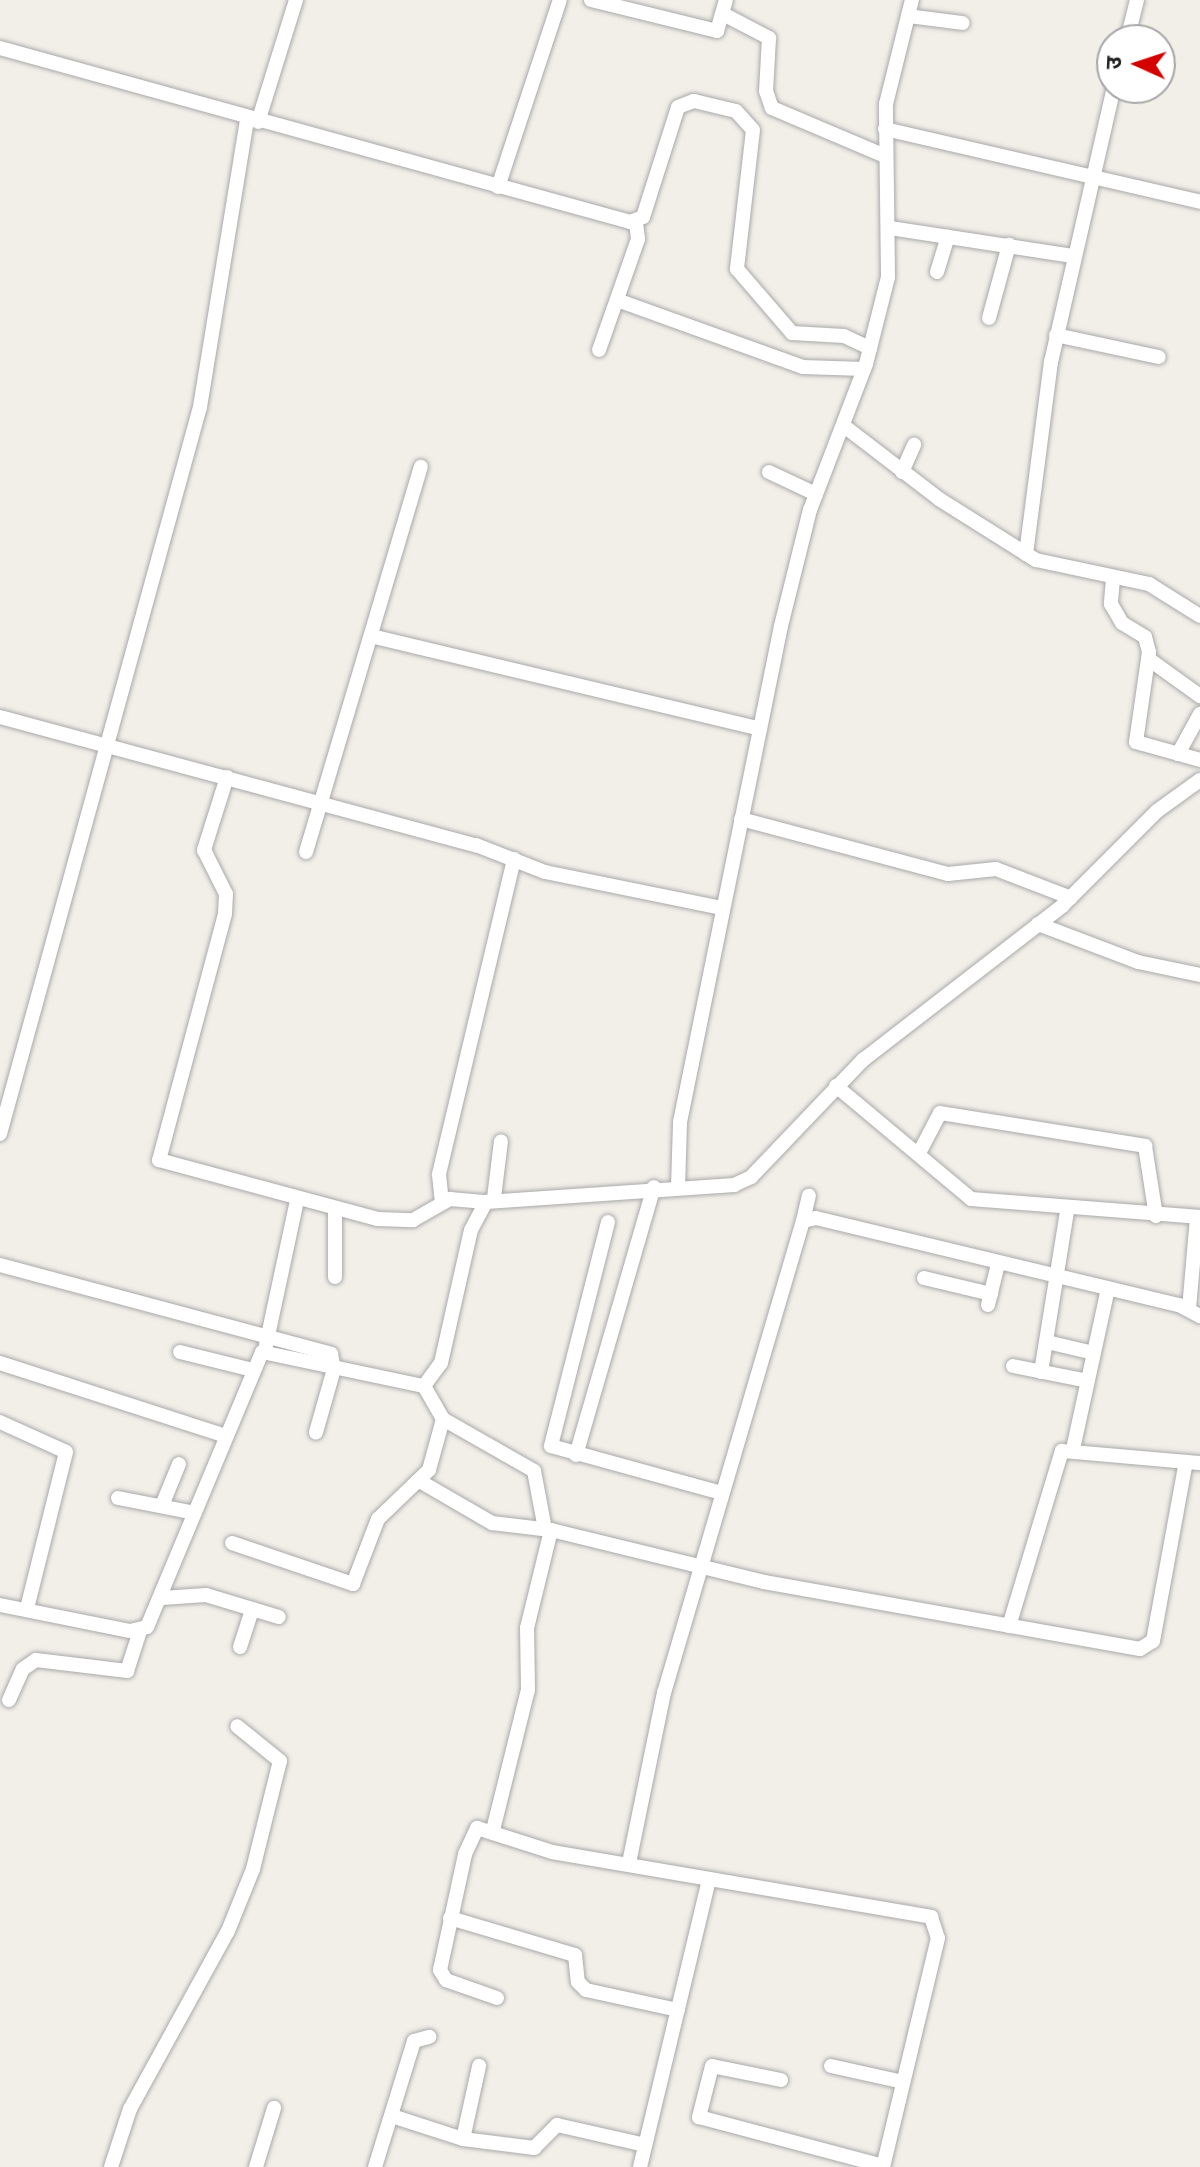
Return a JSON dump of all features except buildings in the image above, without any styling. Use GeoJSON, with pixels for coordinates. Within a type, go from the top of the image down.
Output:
{"type":"FeatureCollection","features":[{"type":"Feature","properties":{"kind":"street"},"geometry":{"type":"LineString","coordinates":[[0,1134],[200,407],[252,121],[296,0]]}},
{"type":"Feature","properties":{"kind":"street"},"geometry":{"type":"LineString","coordinates":[[498,187],[560,0]]}},
{"type":"Feature","properties":{"kind":"street"},"geometry":{"type":"LineString","coordinates":[[591,0],[710,31],[721,29],[726,8],[769,38],[766,91],[772,108],[885,156]]}},
{"type":"Feature","properties":{"kind":"street"},"geometry":{"type":"LineString","coordinates":[[678,1187],[680,1122],[760,729],[816,494],[864,369],[888,277],[890,228],[885,129],[912,0]]}},
{"type":"Feature","properties":{"kind":"street"},"geometry":{"type":"LineString","coordinates":[[1131,24],[1137,0]]}},
{"type":"Feature","properties":{"kind":"street"},"geometry":{"type":"LineString","coordinates":[[908,16],[963,23]]}},
{"type":"Feature","properties":{"kind":"street"},"geometry":{"type":"LineString","coordinates":[[0,48],[252,121],[636,222]]}},
{"type":"Feature","properties":{"kind":"street"},"geometry":{"type":"LineString","coordinates":[[599,350],[638,239],[636,222],[678,107],[694,101],[742,114],[753,130],[737,269],[792,333],[844,336],[870,348]]}},
{"type":"Feature","properties":{"kind":"street"},"geometry":{"type":"LineString","coordinates":[[1026,554],[1056,335],[1110,104]]}},
{"type":"Feature","properties":{"kind":"street"},"geometry":{"type":"LineString","coordinates":[[885,129],[1200,202]]}},
{"type":"Feature","properties":{"kind":"street"},"geometry":{"type":"LineString","coordinates":[[890,228],[1073,256]]}},
{"type":"Feature","properties":{"kind":"street"},"geometry":{"type":"LineString","coordinates":[[937,272],[948,237]]}},
{"type":"Feature","properties":{"kind":"street"},"geometry":{"type":"LineString","coordinates":[[989,318],[1009,245]]}},
{"type":"Feature","properties":{"kind":"street"},"geometry":{"type":"LineString","coordinates":[[617,300],[803,367],[864,369]]}},
{"type":"Feature","properties":{"kind":"street"},"geometry":{"type":"LineString","coordinates":[[1056,335],[1159,357]]}},
{"type":"Feature","properties":{"kind":"street"},"geometry":{"type":"LineString","coordinates":[[844,426],[902,472],[1026,554],[1063,571],[1149,584],[1200,616]]}},
{"type":"Feature","properties":{"kind":"street"},"geometry":{"type":"LineString","coordinates":[[902,472],[914,445]]}},
{"type":"Feature","properties":{"kind":"street"},"geometry":{"type":"LineString","coordinates":[[306,852],[421,467]]}},
{"type":"Feature","properties":{"kind":"street"},"geometry":{"type":"LineString","coordinates":[[769,472],[816,494]]}},
{"type":"Feature","properties":{"kind":"street"},"geometry":{"type":"LineString","coordinates":[[1113,579],[1111,604],[1125,626],[1145,637],[1150,660],[1134,739],[1200,760]]}},
{"type":"Feature","properties":{"kind":"street"},"geometry":{"type":"LineString","coordinates":[[371,636],[760,729]]}},
{"type":"Feature","properties":{"kind":"street"},"geometry":{"type":"LineString","coordinates":[[1150,660],[1200,696]]}},
{"type":"Feature","properties":{"kind":"street"},"geometry":{"type":"LineString","coordinates":[[1178,754],[1200,714]]}},
{"type":"Feature","properties":{"kind":"street"},"geometry":{"type":"LineString","coordinates":[[0,717],[321,803],[514,859],[545,872],[722,908]]}},
{"type":"Feature","properties":{"kind":"street"},"geometry":{"type":"LineString","coordinates":[[227,777],[204,850],[226,894],[225,914],[157,1155],[170,1166],[297,1201],[335,1211],[400,1221],[442,1203],[654,1187],[734,1185],[751,1177],[836,1086],[1071,898],[1157,811],[1200,780]]}},
{"type":"Feature","properties":{"kind":"street"},"geometry":{"type":"LineString","coordinates":[[741,819],[948,874],[996,869],[1071,898]]}},
{"type":"Feature","properties":{"kind":"street"},"geometry":{"type":"LineString","coordinates":[[442,1203],[439,1174],[514,859]]}},
{"type":"Feature","properties":{"kind":"street"},"geometry":{"type":"LineString","coordinates":[[1038,924],[1138,962],[1200,975]]}},
{"type":"Feature","properties":{"kind":"street"},"geometry":{"type":"LineString","coordinates":[[803,1221],[816,1218],[1195,1312],[1198,1217],[1067,1211],[971,1199],[946,1185],[919,1153],[836,1086]]}},
{"type":"Feature","properties":{"kind":"street"},"geometry":{"type":"LineString","coordinates":[[919,1153],[940,1113],[1140,1145],[1150,1152],[1156,1216]]}},
{"type":"Feature","properties":{"kind":"street"},"geometry":{"type":"LineString","coordinates":[[424,1386],[441,1363],[471,1230],[490,1200],[501,1141]]}},
{"type":"Feature","properties":{"kind":"street"},"geometry":{"type":"LineString","coordinates":[[576,1455],[654,1187]]}},
{"type":"Feature","properties":{"kind":"street"},"geometry":{"type":"LineString","coordinates":[[629,1863],[655,1730],[809,1196]]}},
{"type":"Feature","properties":{"kind":"street"},"geometry":{"type":"LineString","coordinates":[[9,1700],[36,1660],[127,1671],[140,1631],[162,1598],[266,1343],[297,1201]]}},
{"type":"Feature","properties":{"kind":"street"},"geometry":{"type":"LineString","coordinates":[[335,1211],[335,1277]]}},
{"type":"Feature","properties":{"kind":"street"},"geometry":{"type":"LineString","coordinates":[[1041,1372],[1067,1211]]}},
{"type":"Feature","properties":{"kind":"street"},"geometry":{"type":"LineString","coordinates":[[608,1222],[550,1434],[553,1449],[722,1493]]}},
{"type":"Feature","properties":{"kind":"street"},"geometry":{"type":"LineString","coordinates":[[924,1278],[990,1299],[998,1264]]}},
{"type":"Feature","properties":{"kind":"street"},"geometry":{"type":"LineString","coordinates":[[0,1265],[266,1343],[334,1369],[424,1386],[443,1419],[534,1471],[548,1530],[527,1628],[528,1690],[493,1830]]}},
{"type":"Feature","properties":{"kind":"street"},"geometry":{"type":"LineString","coordinates":[[1073,1449],[1108,1289]]}},
{"type":"Feature","properties":{"kind":"street"},"geometry":{"type":"LineString","coordinates":[[1047,1342],[1094,1353]]}},
{"type":"Feature","properties":{"kind":"street"},"geometry":{"type":"LineString","coordinates":[[180,1352],[253,1370]]}},
{"type":"Feature","properties":{"kind":"street"},"geometry":{"type":"LineString","coordinates":[[0,1363],[226,1436]]}},
{"type":"Feature","properties":{"kind":"street"},"geometry":{"type":"LineString","coordinates":[[1013,1366],[1088,1381]]}},
{"type":"Feature","properties":{"kind":"street"},"geometry":{"type":"LineString","coordinates":[[316,1432],[334,1369]]}},
{"type":"Feature","properties":{"kind":"street"},"geometry":{"type":"LineString","coordinates":[[232,1543],[350,1586],[378,1519],[423,1483],[443,1419]]}},
{"type":"Feature","properties":{"kind":"street"},"geometry":{"type":"LineString","coordinates":[[0,1422],[66,1452],[27,1609]]}},
{"type":"Feature","properties":{"kind":"street"},"geometry":{"type":"LineString","coordinates":[[423,1483],[481,1520],[548,1530],[700,1570],[1009,1626],[1150,1646],[1193,1463],[1073,1449],[1057,1459],[1009,1626]]}},
{"type":"Feature","properties":{"kind":"street"},"geometry":{"type":"LineString","coordinates":[[163,1503],[179,1464]]}},
{"type":"Feature","properties":{"kind":"street"},"geometry":{"type":"LineString","coordinates":[[118,1498],[143,1507],[163,1503],[195,1513]]}},
{"type":"Feature","properties":{"kind":"street"},"geometry":{"type":"LineString","coordinates":[[162,1598],[206,1595],[279,1617]]}},
{"type":"Feature","properties":{"kind":"street"},"geometry":{"type":"LineString","coordinates":[[0,1605],[140,1631]]}},
{"type":"Feature","properties":{"kind":"street"},"geometry":{"type":"LineString","coordinates":[[240,1647],[252,1609]]}},
{"type":"Feature","properties":{"kind":"street"},"geometry":{"type":"LineString","coordinates":[[111,2167],[130,2109],[228,1931],[253,1869],[280,1761],[237,1726]]}},
{"type":"Feature","properties":{"kind":"street"},"geometry":{"type":"LineString","coordinates":[[497,1998],[441,1974],[450,1918],[472,1830],[493,1830],[552,1852],[629,1863],[936,1920],[936,1946],[883,2166],[699,2117],[715,2065],[781,2080]]}},
{"type":"Feature","properties":{"kind":"street"},"geometry":{"type":"LineString","coordinates":[[640,2167],[709,1879]]}},
{"type":"Feature","properties":{"kind":"street"},"geometry":{"type":"LineString","coordinates":[[450,1918],[575,1955],[578,1982],[586,1990],[678,2010]]}},
{"type":"Feature","properties":{"kind":"street"},"geometry":{"type":"LineString","coordinates":[[375,2167],[395,2117],[414,2041],[429,2037]]}},
{"type":"Feature","properties":{"kind":"street"},"geometry":{"type":"LineString","coordinates":[[463,2139],[479,2066]]}},
{"type":"Feature","properties":{"kind":"street"},"geometry":{"type":"LineString","coordinates":[[831,2066],[903,2082]]}},
{"type":"Feature","properties":{"kind":"street"},"geometry":{"type":"LineString","coordinates":[[256,2167],[274,2108]]}},
{"type":"Feature","properties":{"kind":"street"},"geometry":{"type":"LineString","coordinates":[[395,2117],[463,2139],[538,2147],[557,2125],[645,2145]]}}]}
